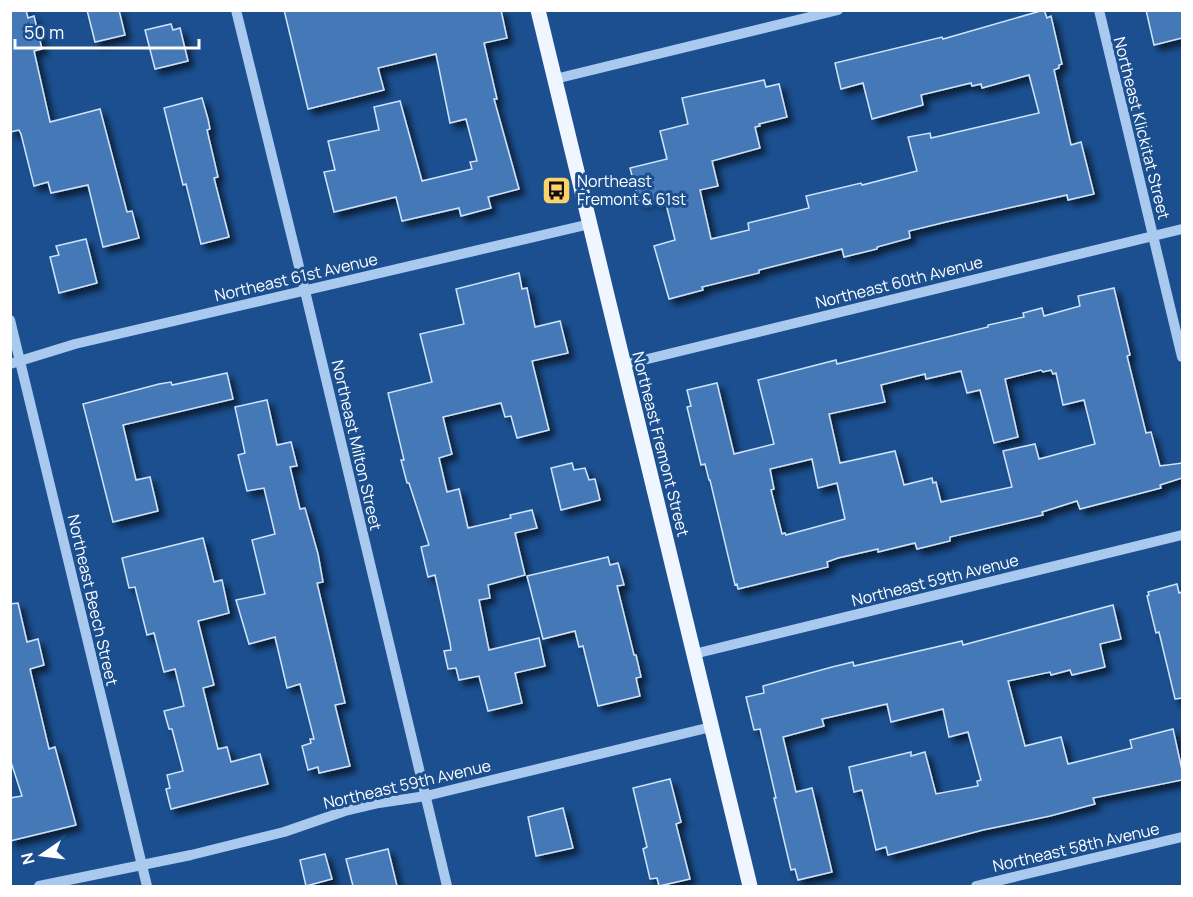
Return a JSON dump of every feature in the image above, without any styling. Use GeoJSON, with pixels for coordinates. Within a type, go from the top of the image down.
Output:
{"type":"FeatureCollection","features":[{"type":"Feature","properties":{"kind":"main road","name":"Northeast Fremont Street"},"geometry":{"type":"LineString","coordinates":[[538,10],[750,886]]}},
{"type":"Feature","properties":{"kind":"street","name":"Northeast Milton Street"},"geometry":{"type":"LineString","coordinates":[[236,10],[447,886]]}},
{"type":"Feature","properties":{"kind":"street"},"geometry":{"type":"LineString","coordinates":[[555,79],[838,10]]}},
{"type":"Feature","properties":{"kind":"street","name":"Northeast Klickitat Street"},"geometry":{"type":"LineString","coordinates":[[1098,10],[1182,357]]}},
{"type":"Feature","properties":{"kind":"street","name":"Northeast 61st Avenue"},"geometry":{"type":"LineString","coordinates":[[15,362],[75,345],[590,224]]}},
{"type":"Feature","properties":{"kind":"street","name":"Northeast 60th Avenue"},"geometry":{"type":"LineString","coordinates":[[623,365],[1182,229]]}},
{"type":"Feature","properties":{"kind":"street","name":"Northeast Beech Street"},"geometry":{"type":"LineString","coordinates":[[10,320],[15,362],[147,886]]}},
{"type":"Feature","properties":{"kind":"street","name":"Northeast 59th Avenue"},"geometry":{"type":"LineString","coordinates":[[694,654],[1182,535]]}},
{"type":"Feature","properties":{"kind":"street","name":"Northeast 59th Avenue"},"geometry":{"type":"LineString","coordinates":[[39,886],[263,838],[356,808],[426,796],[711,727]]}},
{"type":"Feature","properties":{"kind":"street","name":"Northeast 58th Avenue"},"geometry":{"type":"LineString","coordinates":[[976,886],[1182,837]]}},
{"type":"Feature","properties":{"kind":"building"},"geometry":{"type":"Polygon","coordinates":[[[10,10],[26,10],[28,18],[34,16],[42,49],[34,51],[50,122],[100,109],[127,212],[132,211],[139,238],[103,247],[88,185],[51,193],[48,182],[34,186],[21,134],[19,130],[10,132],[10,10]]]}},
{"type":"Feature","properties":{"kind":"building"},"geometry":{"type":"Polygon","coordinates":[[[87,10],[119,10],[125,35],[95,42],[87,10]]]}},
{"type":"Feature","properties":{"kind":"building"},"geometry":{"type":"Polygon","coordinates":[[[284,10],[501,10],[507,38],[484,43],[497,99],[494,99],[519,189],[488,197],[491,208],[461,216],[459,208],[402,221],[396,197],[334,212],[324,172],[335,170],[328,141],[379,130],[374,107],[400,101],[422,181],[472,169],[470,162],[477,161],[466,119],[450,123],[436,54],[378,68],[384,90],[308,109],[284,10]]]}},
{"type":"Feature","properties":{"kind":"building"},"geometry":{"type":"Polygon","coordinates":[[[1044,10],[1047,18],[1051,16],[1062,64],[1054,70],[1071,145],[1081,142],[1094,194],[1068,200],[1067,195],[909,231],[910,238],[877,247],[877,249],[844,257],[842,249],[759,270],[759,273],[702,287],[703,290],[669,299],[654,246],[675,240],[665,200],[657,202],[656,198],[639,202],[630,168],[667,159],[660,131],[688,124],[682,98],[764,80],[766,87],[779,84],[787,117],[755,127],[760,148],[712,161],[718,186],[700,190],[711,239],[749,230],[748,223],[809,208],[806,196],[917,171],[908,137],[930,133],[931,138],[1039,113],[1029,75],[982,88],[981,84],[972,86],[971,83],[921,95],[923,105],[872,119],[863,83],[841,89],[835,63],[942,37],[943,39],[1044,10]]]}},
{"type":"Feature","properties":{"kind":"building"},"geometry":{"type":"Polygon","coordinates":[[[1146,10],[1182,10],[1182,38],[1154,45],[1146,10]]]}},
{"type":"Feature","properties":{"kind":"building"},"geometry":{"type":"Polygon","coordinates":[[[171,24],[173,30],[180,28],[188,61],[155,69],[145,30],[171,24]]]}},
{"type":"Feature","properties":{"kind":"building"},"geometry":{"type":"Polygon","coordinates":[[[202,98],[218,177],[214,178],[229,237],[201,244],[186,184],[183,185],[164,108],[202,98]]]}},
{"type":"Feature","properties":{"kind":"building"},"geometry":{"type":"Polygon","coordinates":[[[86,239],[97,283],[59,293],[50,257],[59,255],[56,246],[86,239]]]}},
{"type":"Feature","properties":{"kind":"building"},"geometry":{"type":"Polygon","coordinates":[[[519,273],[522,289],[527,288],[535,327],[560,321],[568,353],[532,361],[549,430],[517,438],[511,416],[505,417],[501,403],[443,417],[452,454],[439,458],[447,492],[459,489],[468,528],[511,518],[510,515],[532,510],[537,528],[515,533],[525,575],[488,585],[490,598],[479,600],[489,650],[539,638],[545,666],[515,673],[522,703],[488,711],[479,676],[459,680],[456,668],[448,669],[444,651],[451,650],[435,575],[428,577],[421,547],[429,545],[409,483],[407,483],[401,460],[404,460],[388,393],[432,382],[420,334],[464,324],[456,289],[519,273]]]}},
{"type":"Feature","properties":{"kind":"building"},"geometry":{"type":"Polygon","coordinates":[[[1114,288],[1130,355],[1127,356],[1146,433],[1151,432],[1160,466],[1182,463],[1182,478],[1160,485],[1161,488],[1080,509],[1077,501],[1042,512],[1043,515],[950,537],[950,541],[917,549],[915,543],[838,558],[827,562],[828,567],[738,589],[737,584],[735,585],[710,480],[705,464],[701,465],[687,407],[691,406],[687,390],[717,383],[734,454],[774,444],[758,380],[836,360],[837,364],[988,327],[988,325],[1024,317],[1023,313],[1042,308],[1044,316],[1080,306],[1078,296],[1114,288]],[[1041,370],[1005,379],[1018,437],[994,443],[980,390],[967,393],[961,371],[926,379],[925,374],[881,385],[885,402],[829,414],[840,463],[895,451],[904,485],[932,478],[933,483],[936,482],[941,502],[1012,487],[1003,451],[1035,444],[1039,459],[1095,444],[1084,400],[1063,405],[1056,373],[1053,374],[1051,370],[1043,372],[1041,370]],[[812,459],[770,469],[774,489],[771,490],[782,534],[786,535],[845,519],[837,483],[818,488],[812,459]]]}},
{"type":"Feature","properties":{"kind":"building"},"geometry":{"type":"Polygon","coordinates":[[[227,373],[233,399],[123,425],[136,480],[150,477],[158,511],[113,522],[83,404],[159,384],[171,382],[172,385],[227,373]]]}},
{"type":"Feature","properties":{"kind":"building"},"geometry":{"type":"Polygon","coordinates":[[[267,400],[277,445],[291,442],[297,466],[290,467],[300,509],[305,508],[318,554],[323,582],[317,583],[345,703],[335,705],[350,766],[319,773],[318,767],[308,770],[302,746],[311,743],[310,739],[314,739],[300,684],[287,688],[275,637],[249,644],[236,600],[265,594],[252,540],[275,534],[264,488],[247,491],[238,455],[245,453],[235,407],[267,400]]]}},
{"type":"Feature","properties":{"kind":"building"},"geometry":{"type":"Polygon","coordinates":[[[572,463],[574,470],[585,468],[589,480],[595,479],[600,500],[561,510],[551,468],[572,463]]]}},
{"type":"Feature","properties":{"kind":"building"},"geometry":{"type":"Polygon","coordinates":[[[203,538],[214,582],[222,580],[229,613],[198,621],[214,685],[203,688],[218,749],[227,747],[231,762],[260,754],[268,784],[171,809],[166,789],[170,788],[167,775],[183,771],[172,729],[169,729],[164,711],[184,706],[175,669],[164,672],[154,633],[147,635],[135,587],[129,588],[122,558],[203,538]]]}},
{"type":"Feature","properties":{"kind":"building"},"geometry":{"type":"Polygon","coordinates":[[[608,557],[610,565],[618,563],[624,585],[617,586],[641,677],[636,678],[640,696],[598,706],[583,646],[579,647],[575,631],[543,639],[527,576],[608,557]]]}},
{"type":"Feature","properties":{"kind":"building"},"geometry":{"type":"Polygon","coordinates":[[[1177,584],[1179,593],[1182,592],[1182,698],[1175,699],[1159,632],[1156,633],[1147,596],[1148,592],[1177,584]]]}},
{"type":"Feature","properties":{"kind":"building"},"geometry":{"type":"Polygon","coordinates":[[[18,603],[27,642],[38,639],[44,665],[30,669],[49,749],[55,747],[76,825],[10,841],[10,798],[22,796],[10,759],[10,604],[18,603]]]}},
{"type":"Feature","properties":{"kind":"building"},"geometry":{"type":"Polygon","coordinates":[[[1113,605],[1121,639],[1100,644],[1105,667],[1072,675],[1070,670],[1008,681],[1025,746],[1061,737],[1068,764],[1132,748],[1130,740],[1173,729],[1182,780],[1093,798],[1095,804],[888,855],[886,847],[876,850],[862,790],[854,792],[849,767],[911,752],[911,756],[925,752],[936,794],[978,786],[977,781],[981,780],[968,732],[949,737],[943,709],[891,722],[887,704],[822,719],[824,726],[783,737],[796,792],[812,788],[832,872],[798,880],[795,869],[791,870],[760,729],[754,730],[746,697],[764,693],[763,686],[832,667],[853,662],[854,666],[962,641],[963,645],[1113,605]]]}},
{"type":"Feature","properties":{"kind":"building"},"geometry":{"type":"Polygon","coordinates":[[[670,779],[681,822],[676,824],[690,879],[659,886],[657,878],[650,879],[643,849],[647,847],[633,788],[670,779]]]}},
{"type":"Feature","properties":{"kind":"building"},"geometry":{"type":"Polygon","coordinates":[[[563,808],[573,848],[536,856],[528,817],[563,808]]]}},
{"type":"Feature","properties":{"kind":"building"},"geometry":{"type":"Polygon","coordinates":[[[388,849],[397,886],[353,886],[346,859],[388,849]]]}},
{"type":"Feature","properties":{"kind":"building"},"geometry":{"type":"Polygon","coordinates":[[[325,854],[332,879],[306,886],[300,860],[325,854]]]}},
{"type":"Feature","properties":{"kind":"place","name":"Northeast Fremont & 61st"},"geometry":{"type":"Point","coordinates":[556,190]}}]}
